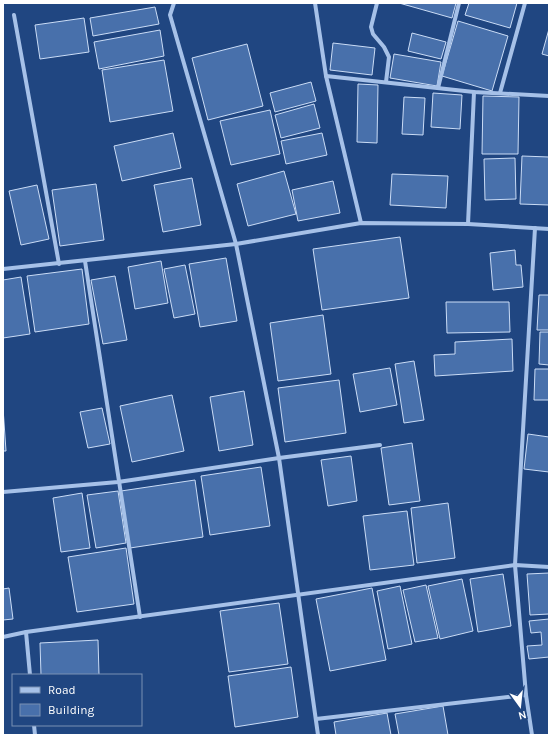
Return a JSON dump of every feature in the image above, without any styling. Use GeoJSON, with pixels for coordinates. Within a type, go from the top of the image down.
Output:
{"type":"FeatureCollection","features":[{"type":"Feature","properties":{"kind":"street"},"geometry":{"type":"LineString","coordinates":[[174,3],[170,15],[236,244],[279,458],[318,735]]}},
{"type":"Feature","properties":{"kind":"street"},"geometry":{"type":"LineString","coordinates":[[315,3],[326,76],[361,223]]}},
{"type":"Feature","properties":{"kind":"street"},"geometry":{"type":"LineString","coordinates":[[377,3],[371,26],[373,34],[384,47],[389,57],[386,82]]}},
{"type":"Feature","properties":{"kind":"street"},"geometry":{"type":"LineString","coordinates":[[438,88],[459,3]]}},
{"type":"Feature","properties":{"kind":"street"},"geometry":{"type":"LineString","coordinates":[[500,93],[525,3]]}},
{"type":"Feature","properties":{"kind":"street"},"geometry":{"type":"LineString","coordinates":[[14,15],[60,264]]}},
{"type":"Feature","properties":{"kind":"street"},"geometry":{"type":"LineString","coordinates":[[326,76],[474,92],[549,96]]}},
{"type":"Feature","properties":{"kind":"street"},"geometry":{"type":"LineString","coordinates":[[468,224],[474,92]]}},
{"type":"Feature","properties":{"kind":"street"},"geometry":{"type":"LineString","coordinates":[[3,269],[236,244],[361,223],[468,224],[549,229]]}},
{"type":"Feature","properties":{"kind":"street"},"geometry":{"type":"LineString","coordinates":[[532,735],[526,695],[515,565],[535,228]]}},
{"type":"Feature","properties":{"kind":"street"},"geometry":{"type":"LineString","coordinates":[[85,261],[140,617]]}},
{"type":"Feature","properties":{"kind":"street"},"geometry":{"type":"LineString","coordinates":[[3,492],[118,482],[279,458],[380,445]]}},
{"type":"Feature","properties":{"kind":"street"},"geometry":{"type":"LineString","coordinates":[[3,637],[26,632],[515,565],[549,566]]}},
{"type":"Feature","properties":{"kind":"street"},"geometry":{"type":"LineString","coordinates":[[26,632],[30,674]]}},
{"type":"Feature","properties":{"kind":"street"},"geometry":{"type":"LineString","coordinates":[[316,719],[526,695]]}},
{"type":"Feature","properties":{"kind":"building"},"geometry":{"type":"Polygon","coordinates":[[[399,3],[456,3],[452,18],[399,3]]]}},
{"type":"Feature","properties":{"kind":"building"},"geometry":{"type":"Polygon","coordinates":[[[469,3],[517,3],[510,28],[465,15],[469,3]]]}},
{"type":"Feature","properties":{"kind":"building"},"geometry":{"type":"Polygon","coordinates":[[[155,7],[159,24],[93,36],[90,18],[155,7]]]}},
{"type":"Feature","properties":{"kind":"building"},"geometry":{"type":"Polygon","coordinates":[[[84,18],[89,52],[40,59],[35,25],[84,18]]]}},
{"type":"Feature","properties":{"kind":"building"},"geometry":{"type":"Polygon","coordinates":[[[458,21],[508,36],[492,91],[442,76],[458,21]]]}},
{"type":"Feature","properties":{"kind":"building"},"geometry":{"type":"Polygon","coordinates":[[[549,29],[549,56],[542,54],[549,29]]]}},
{"type":"Feature","properties":{"kind":"building"},"geometry":{"type":"Polygon","coordinates":[[[160,30],[164,56],[99,69],[94,42],[160,30]]]}},
{"type":"Feature","properties":{"kind":"building"},"geometry":{"type":"Polygon","coordinates":[[[412,33],[446,42],[441,59],[408,51],[412,33]]]}},
{"type":"Feature","properties":{"kind":"building"},"geometry":{"type":"Polygon","coordinates":[[[333,43],[375,48],[372,75],[330,70],[333,43]]]}},
{"type":"Feature","properties":{"kind":"building"},"geometry":{"type":"Polygon","coordinates":[[[247,44],[263,106],[208,120],[192,58],[247,44]]]}},
{"type":"Feature","properties":{"kind":"building"},"geometry":{"type":"Polygon","coordinates":[[[394,54],[441,62],[437,86],[390,78],[394,54]]]}},
{"type":"Feature","properties":{"kind":"building"},"geometry":{"type":"Polygon","coordinates":[[[164,60],[173,111],[110,122],[102,70],[164,60]]]}},
{"type":"Feature","properties":{"kind":"building"},"geometry":{"type":"Polygon","coordinates":[[[311,82],[316,101],[275,112],[270,93],[311,82]]]}},
{"type":"Feature","properties":{"kind":"building"},"geometry":{"type":"Polygon","coordinates":[[[358,84],[378,85],[377,143],[357,142],[358,84]]]}},
{"type":"Feature","properties":{"kind":"building"},"geometry":{"type":"Polygon","coordinates":[[[433,93],[462,95],[460,129],[431,127],[433,93]]]}},
{"type":"Feature","properties":{"kind":"building"},"geometry":{"type":"Polygon","coordinates":[[[483,96],[519,97],[518,154],[482,154],[483,96]]]}},
{"type":"Feature","properties":{"kind":"building"},"geometry":{"type":"Polygon","coordinates":[[[404,97],[425,98],[423,135],[402,134],[404,97]]]}},
{"type":"Feature","properties":{"kind":"building"},"geometry":{"type":"Polygon","coordinates":[[[314,104],[320,128],[281,138],[275,115],[314,104]]]}},
{"type":"Feature","properties":{"kind":"building"},"geometry":{"type":"Polygon","coordinates":[[[270,110],[280,154],[231,165],[220,121],[270,110]]]}},
{"type":"Feature","properties":{"kind":"building"},"geometry":{"type":"Polygon","coordinates":[[[173,133],[181,168],[122,181],[114,146],[173,133]]]}},
{"type":"Feature","properties":{"kind":"building"},"geometry":{"type":"Polygon","coordinates":[[[322,133],[327,155],[286,164],[281,141],[322,133]]]}},
{"type":"Feature","properties":{"kind":"building"},"geometry":{"type":"Polygon","coordinates":[[[522,156],[549,157],[549,205],[520,204],[522,156]]]}},
{"type":"Feature","properties":{"kind":"building"},"geometry":{"type":"Polygon","coordinates":[[[515,158],[516,199],[485,200],[484,159],[515,158]]]}},
{"type":"Feature","properties":{"kind":"building"},"geometry":{"type":"Polygon","coordinates":[[[284,171],[296,214],[248,226],[237,184],[284,171]]]}},
{"type":"Feature","properties":{"kind":"building"},"geometry":{"type":"Polygon","coordinates":[[[392,174],[448,176],[446,208],[390,205],[392,174]]]}},
{"type":"Feature","properties":{"kind":"building"},"geometry":{"type":"Polygon","coordinates":[[[192,178],[201,225],[163,232],[154,185],[192,178]]]}},
{"type":"Feature","properties":{"kind":"building"},"geometry":{"type":"Polygon","coordinates":[[[333,181],[340,213],[298,221],[292,190],[333,181]]]}},
{"type":"Feature","properties":{"kind":"building"},"geometry":{"type":"Polygon","coordinates":[[[96,184],[104,240],[60,246],[52,190],[96,184]]]}},
{"type":"Feature","properties":{"kind":"building"},"geometry":{"type":"Polygon","coordinates":[[[37,185],[49,239],[21,245],[9,191],[37,185]]]}},
{"type":"Feature","properties":{"kind":"building"},"geometry":{"type":"Polygon","coordinates":[[[400,237],[409,298],[322,310],[313,249],[400,237]]]}},
{"type":"Feature","properties":{"kind":"building"},"geometry":{"type":"Polygon","coordinates":[[[515,250],[516,265],[521,265],[523,287],[493,290],[490,253],[515,250]]]}},
{"type":"Feature","properties":{"kind":"building"},"geometry":{"type":"Polygon","coordinates":[[[226,258],[237,321],[200,327],[189,264],[226,258]]]}},
{"type":"Feature","properties":{"kind":"building"},"geometry":{"type":"Polygon","coordinates":[[[161,261],[168,303],[135,309],[128,267],[161,261]]]}},
{"type":"Feature","properties":{"kind":"building"},"geometry":{"type":"Polygon","coordinates":[[[185,265],[195,314],[174,318],[164,269],[185,265]]]}},
{"type":"Feature","properties":{"kind":"building"},"geometry":{"type":"Polygon","coordinates":[[[82,269],[89,324],[35,332],[27,276],[82,269]]]}},
{"type":"Feature","properties":{"kind":"building"},"geometry":{"type":"Polygon","coordinates":[[[115,276],[127,340],[103,344],[91,280],[115,276]]]}},
{"type":"Feature","properties":{"kind":"building"},"geometry":{"type":"Polygon","coordinates":[[[21,277],[30,334],[3,338],[3,280],[21,277]]]}},
{"type":"Feature","properties":{"kind":"building"},"geometry":{"type":"Polygon","coordinates":[[[539,295],[549,295],[549,330],[537,330],[539,295]]]}},
{"type":"Feature","properties":{"kind":"building"},"geometry":{"type":"Polygon","coordinates":[[[446,302],[509,302],[510,332],[447,333],[446,302]]]}},
{"type":"Feature","properties":{"kind":"building"},"geometry":{"type":"Polygon","coordinates":[[[323,315],[331,374],[278,381],[270,323],[323,315]]]}},
{"type":"Feature","properties":{"kind":"building"},"geometry":{"type":"Polygon","coordinates":[[[540,332],[549,332],[549,365],[539,364],[540,332]]]}},
{"type":"Feature","properties":{"kind":"building"},"geometry":{"type":"Polygon","coordinates":[[[512,339],[513,371],[435,376],[434,355],[455,354],[455,342],[512,339]]]}},
{"type":"Feature","properties":{"kind":"building"},"geometry":{"type":"Polygon","coordinates":[[[414,361],[424,420],[404,423],[395,364],[414,361]]]}},
{"type":"Feature","properties":{"kind":"building"},"geometry":{"type":"Polygon","coordinates":[[[390,368],[397,405],[360,412],[353,374],[390,368]]]}},
{"type":"Feature","properties":{"kind":"building"},"geometry":{"type":"Polygon","coordinates":[[[535,369],[549,369],[549,400],[534,400],[535,369]]]}},
{"type":"Feature","properties":{"kind":"building"},"geometry":{"type":"Polygon","coordinates":[[[339,380],[346,433],[285,442],[278,388],[339,380]]]}},
{"type":"Feature","properties":{"kind":"building"},"geometry":{"type":"Polygon","coordinates":[[[244,391],[253,445],[219,451],[210,397],[244,391]]]}},
{"type":"Feature","properties":{"kind":"building"},"geometry":{"type":"Polygon","coordinates":[[[172,395],[184,451],[132,462],[120,406],[172,395]]]}},
{"type":"Feature","properties":{"kind":"building"},"geometry":{"type":"Polygon","coordinates":[[[3,408],[6,451],[3,451],[3,408]]]}},
{"type":"Feature","properties":{"kind":"building"},"geometry":{"type":"Polygon","coordinates":[[[102,408],[110,444],[88,448],[80,412],[102,408]]]}},
{"type":"Feature","properties":{"kind":"building"},"geometry":{"type":"Polygon","coordinates":[[[528,434],[549,437],[549,472],[524,469],[528,434]]]}},
{"type":"Feature","properties":{"kind":"building"},"geometry":{"type":"Polygon","coordinates":[[[412,443],[420,501],[389,505],[381,448],[412,443]]]}},
{"type":"Feature","properties":{"kind":"building"},"geometry":{"type":"Polygon","coordinates":[[[351,456],[357,501],[328,506],[321,460],[351,456]]]}},
{"type":"Feature","properties":{"kind":"building"},"geometry":{"type":"Polygon","coordinates":[[[261,467],[270,526],[210,535],[201,476],[261,467]]]}},
{"type":"Feature","properties":{"kind":"building"},"geometry":{"type":"Polygon","coordinates":[[[195,480],[203,537],[130,548],[121,491],[195,480]]]}},
{"type":"Feature","properties":{"kind":"building"},"geometry":{"type":"Polygon","coordinates":[[[118,491],[126,543],[96,548],[87,495],[118,491]]]}},
{"type":"Feature","properties":{"kind":"building"},"geometry":{"type":"Polygon","coordinates":[[[82,493],[90,548],[61,552],[53,498],[82,493]]]}},
{"type":"Feature","properties":{"kind":"building"},"geometry":{"type":"Polygon","coordinates":[[[448,503],[455,558],[417,563],[411,508],[448,503]]]}},
{"type":"Feature","properties":{"kind":"building"},"geometry":{"type":"Polygon","coordinates":[[[407,511],[414,565],[370,570],[363,516],[407,511]]]}},
{"type":"Feature","properties":{"kind":"building"},"geometry":{"type":"Polygon","coordinates":[[[126,548],[134,604],[77,612],[68,557],[126,548]]]}},
{"type":"Feature","properties":{"kind":"building"},"geometry":{"type":"Polygon","coordinates":[[[549,573],[549,614],[530,615],[527,574],[549,573]]]}},
{"type":"Feature","properties":{"kind":"building"},"geometry":{"type":"Polygon","coordinates":[[[503,574],[511,626],[478,632],[470,579],[503,574]]]}},
{"type":"Feature","properties":{"kind":"building"},"geometry":{"type":"Polygon","coordinates":[[[462,579],[473,631],[440,639],[428,586],[462,579]]]}},
{"type":"Feature","properties":{"kind":"building"},"geometry":{"type":"Polygon","coordinates":[[[426,585],[438,638],[415,642],[403,590],[426,585]]]}},
{"type":"Feature","properties":{"kind":"building"},"geometry":{"type":"Polygon","coordinates":[[[400,586],[412,644],[388,649],[377,591],[400,586]]]}},
{"type":"Feature","properties":{"kind":"building"},"geometry":{"type":"Polygon","coordinates":[[[9,588],[13,619],[3,620],[3,589],[9,588]]]}},
{"type":"Feature","properties":{"kind":"building"},"geometry":{"type":"Polygon","coordinates":[[[372,588],[386,660],[330,671],[316,599],[372,588]]]}},
{"type":"Feature","properties":{"kind":"building"},"geometry":{"type":"Polygon","coordinates":[[[279,603],[288,664],[229,672],[220,611],[279,603]]]}},
{"type":"Feature","properties":{"kind":"building"},"geometry":{"type":"Polygon","coordinates":[[[549,619],[549,657],[529,659],[527,646],[542,645],[541,632],[531,633],[529,621],[549,619]]]}},
{"type":"Feature","properties":{"kind":"building"},"geometry":{"type":"Polygon","coordinates":[[[98,640],[99,674],[41,674],[40,643],[98,640]]]}},
{"type":"Feature","properties":{"kind":"building"},"geometry":{"type":"Polygon","coordinates":[[[291,667],[298,717],[235,727],[228,676],[291,667]]]}},
{"type":"Feature","properties":{"kind":"building"},"geometry":{"type":"Polygon","coordinates":[[[443,706],[448,735],[399,735],[395,714],[443,706]]]}},
{"type":"Feature","properties":{"kind":"building"},"geometry":{"type":"Polygon","coordinates":[[[387,713],[391,735],[336,735],[334,722],[387,713]]]}}]}
